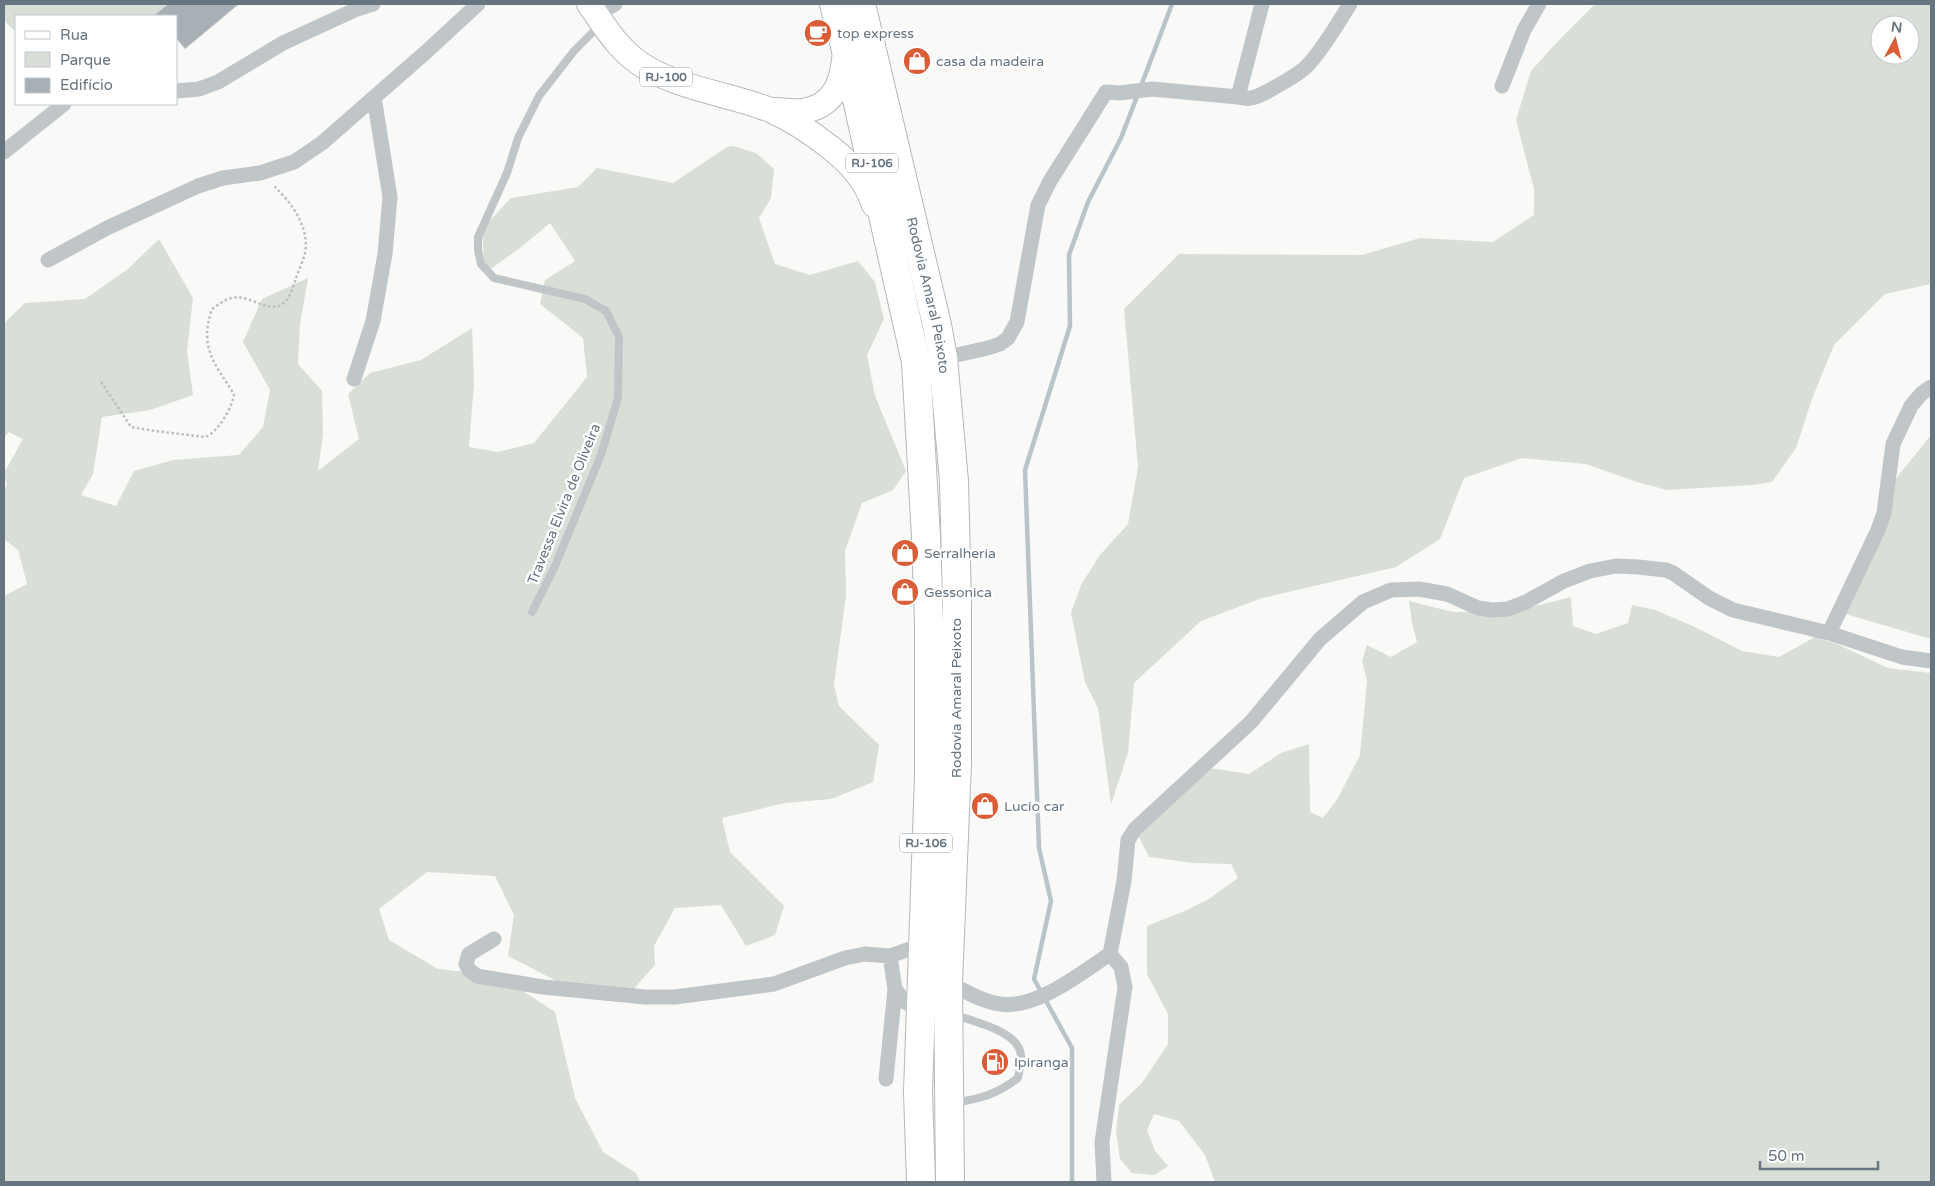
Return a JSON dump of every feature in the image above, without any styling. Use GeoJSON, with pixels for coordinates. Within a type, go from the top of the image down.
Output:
{"type":"FeatureCollection","features":[{"type":"Feature","properties":{"kind":"highway","name":"RJ-106"},"geometry":{"type":"LineString","coordinates":[[834,4],[845,46]]}},
{"type":"Feature","properties":{"kind":"highway","name":"Rodovia Amaral Peixoto"},"geometry":{"type":"LineString","coordinates":[[862,8],[928,286],[943,358],[954,481],[957,604],[957,763],[948,982],[950,1182]]}},
{"type":"Feature","properties":{"kind":"highway","name":"Rodovia Amaral Peixoto"},"geometry":{"type":"LineString","coordinates":[[845,46],[916,362],[929,624],[929,776],[918,1092],[921,1182]]}},
{"type":"Feature","properties":{"kind":"main road","name":"RJ-100"},"geometry":{"type":"LineString","coordinates":[[601,11],[618,46],[646,68],[665,77],[769,110],[805,127],[857,172],[870,195],[899,281]]}},
{"type":"Feature","properties":{"kind":"main road","name":"RJ-100"},"geometry":{"type":"LineString","coordinates":[[769,110],[802,111],[816,108],[828,102],[840,79],[845,46]]}},
{"type":"Feature","properties":{"kind":"street"},"geometry":{"type":"LineString","coordinates":[[178,91],[199,89],[218,82],[283,43],[357,9],[373,4]]}},
{"type":"Feature","properties":{"kind":"street"},"geometry":{"type":"LineString","coordinates":[[48,260],[106,228],[198,186],[223,178],[260,173],[294,162],[322,143],[478,4]]}},
{"type":"Feature","properties":{"kind":"street"},"geometry":{"type":"LineString","coordinates":[[1238,96],[1262,4]]}},
{"type":"Feature","properties":{"kind":"street"},"geometry":{"type":"LineString","coordinates":[[943,358],[988,348],[1008,338],[1017,322],[1038,205],[1050,181],[1102,95],[1106,92],[1119,93],[1152,89],[1238,96],[1245,99],[1257,97],[1293,77],[1306,66],[1338,24],[1350,4]]}},
{"type":"Feature","properties":{"kind":"street"},"geometry":{"type":"LineString","coordinates":[[1502,86],[1524,30],[1539,4]]}},
{"type":"Feature","properties":{"kind":"street"},"geometry":{"type":"LineString","coordinates":[[354,378],[373,321],[385,254],[390,197],[374,97]]}},
{"type":"Feature","properties":{"kind":"street"},"geometry":{"type":"LineString","coordinates":[[4,152],[63,105]]}},
{"type":"Feature","properties":{"kind":"street"},"geometry":{"type":"LineString","coordinates":[[1829,633],[1878,530],[1886,495],[1893,444],[1911,406],[1921,394],[1931,387]]}},
{"type":"Feature","properties":{"kind":"street"},"geometry":{"type":"LineString","coordinates":[[948,982],[974,997],[1001,1004],[1020,1003],[1055,989],[1110,954],[1124,881],[1128,840],[1135,829],[1251,722],[1320,639],[1362,602],[1391,590],[1419,588],[1447,594],[1478,608],[1492,610],[1508,609],[1526,602],[1564,581],[1590,571],[1616,566],[1638,566],[1666,570],[1673,573],[1709,598],[1733,610],[1829,633],[1902,657],[1931,661]]}},
{"type":"Feature","properties":{"kind":"street"},"geometry":{"type":"LineString","coordinates":[[494,939],[469,954],[466,964],[469,970],[477,976],[543,987],[645,997],[675,996],[774,984],[845,958],[865,954],[890,956],[922,945]]}},
{"type":"Feature","properties":{"kind":"street"},"geometry":{"type":"LineString","coordinates":[[1104,1182],[1102,1142],[1125,987],[1121,967],[1110,954]]}},
{"type":"Feature","properties":{"kind":"street"},"geometry":{"type":"LineString","coordinates":[[886,1079],[895,989],[890,956]]}},
{"type":"Feature","properties":{"kind":"street"},"geometry":{"type":"LineString","coordinates":[[895,989],[905,1002],[920,1010]]}},
{"type":"Feature","properties":{"kind":"lane","name":"Travessa Elvira de Oliveira"},"geometry":{"type":"LineString","coordinates":[[532,612],[555,566],[601,455],[618,398],[619,336],[606,311],[585,299],[494,278],[481,264],[478,238],[508,173],[518,138],[539,96],[574,51],[601,11]]}},
{"type":"Feature","properties":{"kind":"lane"},"geometry":{"type":"LineString","coordinates":[[948,1011],[1006,1033],[1018,1044],[1021,1055],[1018,1078],[1005,1089],[986,1097],[948,1104]]}},
{"type":"Feature","properties":{"kind":"path"},"geometry":{"type":"LineString","coordinates":[[101,382],[131,426],[155,432],[206,437],[213,433],[231,408],[234,394],[212,360],[206,340],[206,326],[212,309],[233,297],[245,298],[267,306],[274,307],[282,304],[289,297],[305,252],[305,240],[300,221],[285,197],[260,173]]}},
{"type":"Feature","properties":{"kind":"green space"},"geometry":{"type":"Polygon","coordinates":[[[4,4],[168,4],[154,15],[15,15],[15,31],[4,21],[4,4]]]}},
{"type":"Feature","properties":{"kind":"green space"},"geometry":{"type":"Polygon","coordinates":[[[1595,4],[1931,4],[1931,284],[1885,294],[1834,345],[1812,399],[1796,448],[1772,482],[1667,490],[1637,482],[1586,464],[1522,458],[1464,478],[1440,539],[1396,567],[1262,598],[1201,621],[1134,683],[1128,753],[1111,804],[1098,708],[1085,682],[1071,613],[1081,585],[1100,555],[1128,524],[1138,467],[1124,309],[1179,254],[1362,255],[1420,238],[1493,242],[1534,215],[1534,189],[1516,120],[1531,71],[1595,4]]]}},
{"type":"Feature","properties":{"kind":"green space"},"geometry":{"type":"Polygon","coordinates":[[[733,146],[756,153],[774,169],[771,198],[759,218],[775,264],[810,275],[858,261],[875,282],[884,319],[867,355],[875,396],[906,471],[893,490],[862,503],[845,551],[846,595],[834,685],[839,706],[879,745],[873,782],[831,799],[785,803],[722,818],[730,852],[784,906],[775,935],[746,946],[721,905],[675,908],[654,946],[655,965],[622,1002],[591,999],[508,956],[514,915],[495,876],[427,872],[379,909],[389,940],[438,969],[500,976],[555,1012],[575,1098],[603,1152],[636,1173],[640,1182],[4,1182],[4,596],[27,584],[18,550],[4,539],[4,488],[7,485],[4,473],[23,439],[9,432],[4,437],[4,323],[25,303],[85,299],[128,269],[159,239],[193,298],[187,351],[193,395],[150,410],[102,417],[93,474],[81,495],[116,506],[134,471],[173,460],[239,455],[263,427],[270,390],[243,342],[262,299],[308,278],[300,324],[298,364],[322,391],[323,435],[318,471],[359,439],[348,394],[370,373],[421,360],[472,328],[474,383],[469,447],[498,452],[534,443],[587,377],[583,338],[540,304],[545,280],[575,261],[550,223],[520,248],[485,273],[482,229],[511,198],[578,187],[597,168],[673,183],[727,147],[733,146]]]}},
{"type":"Feature","properties":{"kind":"green space"},"geometry":{"type":"Polygon","coordinates":[[[1931,435],[1931,639],[1842,613],[1894,481],[1931,435]]]}},
{"type":"Feature","properties":{"kind":"green space"},"geometry":{"type":"Polygon","coordinates":[[[1571,597],[1573,626],[1596,634],[1628,623],[1632,605],[1655,610],[1695,627],[1742,651],[1779,657],[1815,637],[1837,644],[1888,668],[1931,673],[1931,1182],[1215,1182],[1205,1155],[1179,1121],[1154,1114],[1147,1130],[1155,1151],[1168,1166],[1155,1175],[1132,1173],[1120,1159],[1116,1131],[1119,1105],[1142,1083],[1168,1044],[1168,1014],[1147,974],[1147,926],[1209,899],[1238,878],[1231,864],[1194,863],[1149,857],[1136,831],[1170,807],[1209,768],[1249,774],[1281,753],[1309,744],[1310,812],[1323,818],[1338,798],[1360,755],[1367,681],[1362,661],[1367,645],[1391,657],[1417,642],[1409,601],[1453,612],[1515,611],[1571,597]]]}},
{"type":"Feature","properties":{"kind":"building"},"geometry":{"type":"Polygon","coordinates":[[[168,4],[239,4],[185,49],[178,40],[178,15],[154,15],[168,4]]]}},
{"type":"Feature","properties":{"kind":"waterway"},"geometry":{"type":"LineString","coordinates":[[1141,86],[1172,4]]}},
{"type":"Feature","properties":{"kind":"waterway"},"geometry":{"type":"LineString","coordinates":[[1072,1182],[1072,1048],[1034,979],[1051,901],[1039,848],[1025,470],[1070,326],[1069,255],[1088,202],[1121,138],[1138,94]]}},
{"type":"Feature","properties":{"kind":"place","name":"top express"},"geometry":{"type":"Point","coordinates":[818,33]}},
{"type":"Feature","properties":{"kind":"place","name":"casa da madeira"},"geometry":{"type":"Point","coordinates":[917,61]}},
{"type":"Feature","properties":{"kind":"place","name":"Serralheria"},"geometry":{"type":"Point","coordinates":[905,553]}},
{"type":"Feature","properties":{"kind":"place","name":"Gessonica"},"geometry":{"type":"Point","coordinates":[905,592]}},
{"type":"Feature","properties":{"kind":"place","name":"Lucio car"},"geometry":{"type":"Point","coordinates":[985,806]}},
{"type":"Feature","properties":{"kind":"place","name":"Ipiranga"},"geometry":{"type":"Point","coordinates":[995,1062]}}]}
